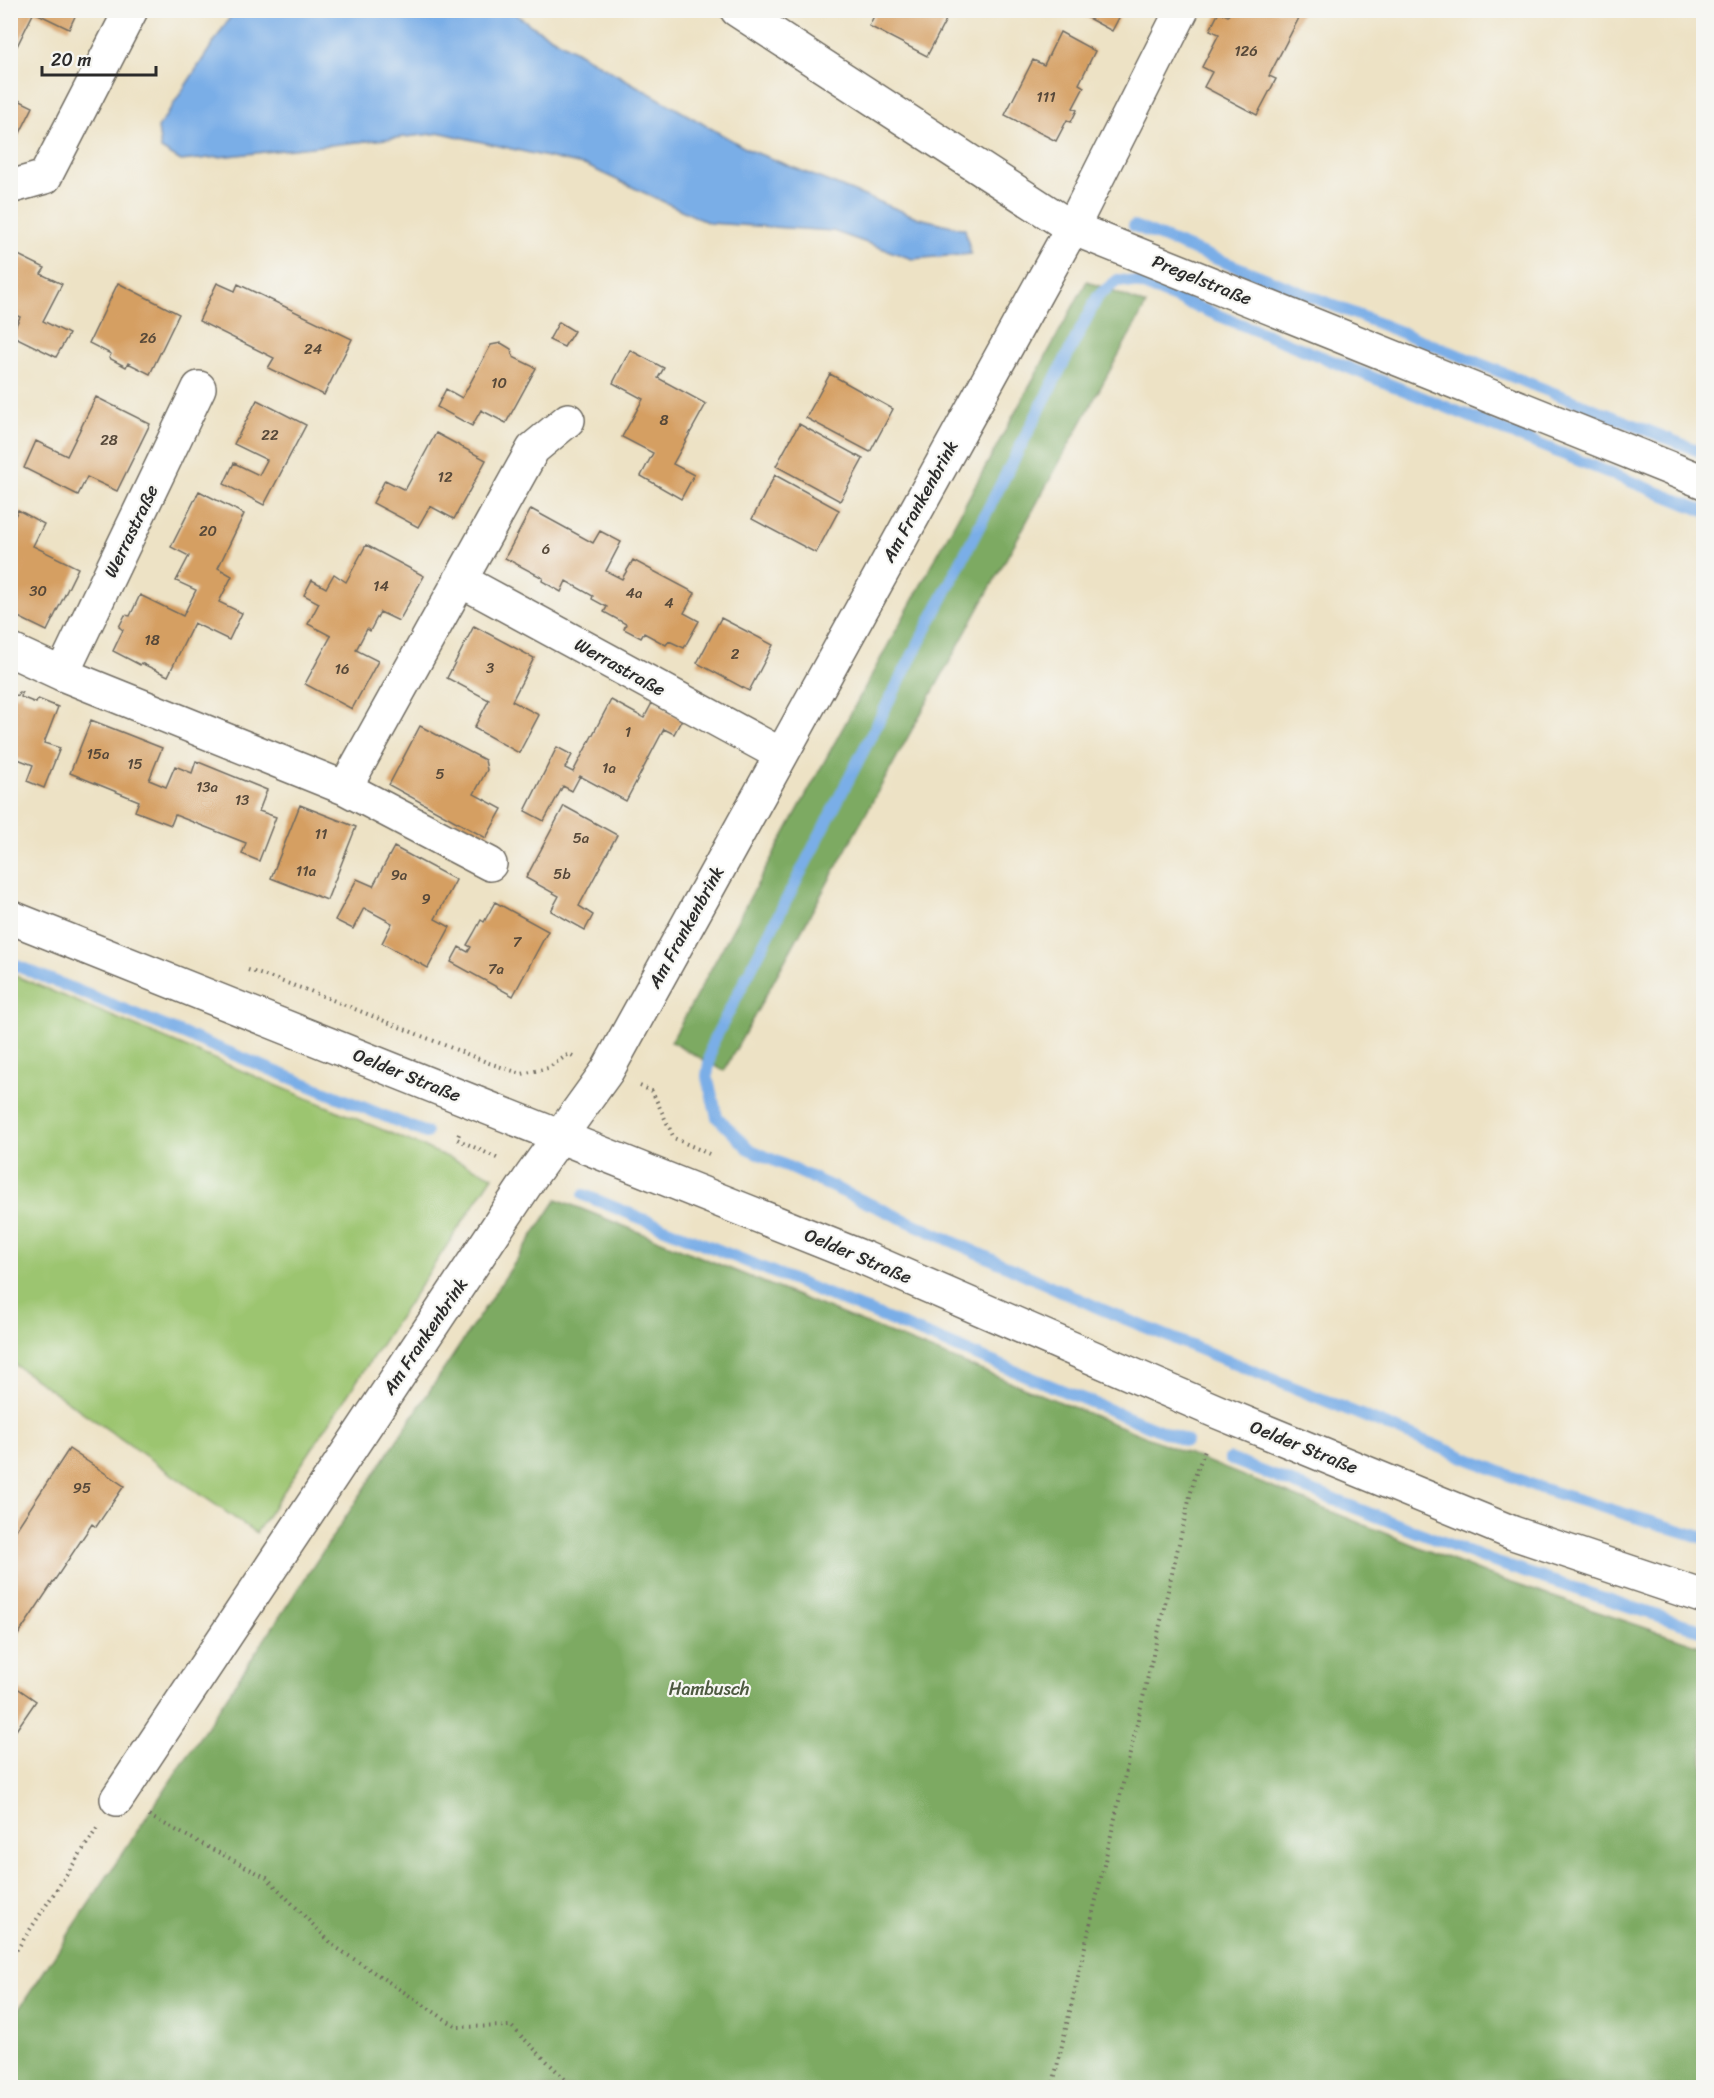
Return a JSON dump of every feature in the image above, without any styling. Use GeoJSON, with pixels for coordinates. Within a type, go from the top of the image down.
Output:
{"type":"FeatureCollection","features":[{"type":"Feature","properties":{"kind":"street"},"geometry":{"type":"LineString","coordinates":[[10,187],[45,177],[131,10]]}},
{"type":"Feature","properties":{"kind":"street","name":"Pregelstraße"},"geometry":{"type":"LineString","coordinates":[[737,10],[1072,228],[1704,482]]}},
{"type":"Feature","properties":{"kind":"street","name":"Am Frankenbrink"},"geometry":{"type":"LineString","coordinates":[[117,1799],[560,1137],[607,1071],[1072,228],[1182,10]]}},
{"type":"Feature","properties":{"kind":"street","name":"Werrastraße"},"geometry":{"type":"LineString","coordinates":[[62,674],[199,388]]}},
{"type":"Feature","properties":{"kind":"street"},"geometry":{"type":"LineString","coordinates":[[345,788],[533,449],[568,420]]}},
{"type":"Feature","properties":{"kind":"street","name":"Werrastraße"},"geometry":{"type":"LineString","coordinates":[[460,580],[780,754]]}},
{"type":"Feature","properties":{"kind":"street"},"geometry":{"type":"LineString","coordinates":[[10,650],[62,674],[345,788],[490,864]]}},
{"type":"Feature","properties":{"kind":"street","name":"Oelder Straße"},"geometry":{"type":"LineString","coordinates":[[10,917],[864,1258],[1218,1412],[1513,1533],[1704,1597]]}},
{"type":"Feature","properties":{"kind":"path"},"geometry":{"type":"LineString","coordinates":[[244,969],[310,991],[522,1074],[548,1068],[569,1054],[607,1071]]}},
{"type":"Feature","properties":{"kind":"path"},"geometry":{"type":"LineString","coordinates":[[1052,2088],[1194,1479],[1218,1412]]}},
{"type":"Feature","properties":{"kind":"path"},"geometry":{"type":"LineString","coordinates":[[10,1960],[117,1799],[267,1878],[334,1946],[457,2027],[511,2026],[574,2088]]}},
{"type":"Feature","properties":{"kind":"green space"},"geometry":{"type":"Polygon","coordinates":[[[1087,281],[1146,305],[724,1071],[671,1042],[1087,281]]]}},
{"type":"Feature","properties":{"kind":"green space"},"geometry":{"type":"Polygon","coordinates":[[[11,974],[493,1176],[256,1533],[11,1362],[11,974]]]}},
{"type":"Feature","properties":{"kind":"green space","name":"Hambusch"},"geometry":{"type":"Polygon","coordinates":[[[557,1199],[1491,1576],[1703,1647],[1703,2087],[11,2087],[11,2021],[557,1199]]]}},
{"type":"Feature","properties":{"kind":"water"},"geometry":{"type":"Polygon","coordinates":[[[234,11],[512,11],[532,26],[747,149],[919,218],[965,229],[971,254],[912,259],[833,231],[709,223],[587,166],[442,133],[181,161],[161,149],[158,128],[234,11]]]}},
{"type":"Feature","properties":{"kind":"building"},"geometry":{"type":"Polygon","coordinates":[[[10,10],[78,10],[69,29],[34,12],[17,46],[10,43],[10,10]]]}},
{"type":"Feature","properties":{"kind":"building"},"geometry":{"type":"Polygon","coordinates":[[[877,10],[951,10],[927,56],[869,26],[877,10]]]}},
{"type":"Feature","properties":{"kind":"building"},"geometry":{"type":"Polygon","coordinates":[[[1073,10],[1123,10],[1112,31],[1073,10]]]}},
{"type":"Feature","properties":{"kind":"building"},"geometry":{"type":"Polygon","coordinates":[[[1231,10],[1303,10],[1269,76],[1276,79],[1257,115],[1204,87],[1212,72],[1202,67],[1219,34],[1210,30],[1219,12],[1228,16],[1231,10]]]}},
{"type":"Feature","properties":{"kind":"building"},"geometry":{"type":"Polygon","coordinates":[[[1060,32],[1095,51],[1079,84],[1084,87],[1073,108],[1077,110],[1071,122],[1067,120],[1056,141],[1005,115],[1033,60],[1044,65],[1060,32]]]}},
{"type":"Feature","properties":{"kind":"building"},"geometry":{"type":"Polygon","coordinates":[[[10,96],[33,107],[12,149],[10,148],[10,96]]]}},
{"type":"Feature","properties":{"kind":"building"},"geometry":{"type":"Polygon","coordinates":[[[10,251],[45,268],[41,274],[62,284],[43,321],[69,334],[56,357],[11,335],[20,317],[10,312],[10,251]]]}},
{"type":"Feature","properties":{"kind":"building"},"geometry":{"type":"Polygon","coordinates":[[[118,283],[179,314],[150,374],[128,363],[126,367],[109,358],[111,354],[89,343],[118,283]]]}},
{"type":"Feature","properties":{"kind":"building"},"geometry":{"type":"Polygon","coordinates":[[[217,283],[235,291],[238,284],[352,339],[324,395],[268,368],[274,358],[199,321],[217,283]]]}},
{"type":"Feature","properties":{"kind":"building"},"geometry":{"type":"Polygon","coordinates":[[[559,322],[574,331],[564,347],[549,340],[559,322]]]}},
{"type":"Feature","properties":{"kind":"building"},"geometry":{"type":"Polygon","coordinates":[[[501,343],[511,349],[513,357],[536,368],[506,423],[481,410],[472,426],[437,407],[446,389],[462,398],[491,345],[501,343]]]}},
{"type":"Feature","properties":{"kind":"building"},"geometry":{"type":"Polygon","coordinates":[[[630,350],[664,368],[658,378],[706,404],[673,464],[694,475],[681,499],[641,476],[653,453],[622,437],[643,399],[613,383],[630,350]]]}},
{"type":"Feature","properties":{"kind":"building"},"geometry":{"type":"Polygon","coordinates":[[[830,374],[893,409],[870,452],[806,418],[830,374]]]}},
{"type":"Feature","properties":{"kind":"building"},"geometry":{"type":"Polygon","coordinates":[[[96,397],[150,424],[117,491],[87,477],[78,495],[24,468],[36,441],[67,456],[96,397]]]}},
{"type":"Feature","properties":{"kind":"building"},"geometry":{"type":"Polygon","coordinates":[[[257,400],[306,425],[264,505],[224,484],[234,463],[259,475],[267,460],[234,444],[257,400]]]}},
{"type":"Feature","properties":{"kind":"building"},"geometry":{"type":"Polygon","coordinates":[[[799,424],[863,459],[840,501],[776,466],[799,424]]]}},
{"type":"Feature","properties":{"kind":"building"},"geometry":{"type":"Polygon","coordinates":[[[436,433],[486,460],[454,519],[430,506],[418,527],[373,503],[385,480],[405,490],[436,433]]]}},
{"type":"Feature","properties":{"kind":"building"},"geometry":{"type":"Polygon","coordinates":[[[775,475],[839,510],[816,553],[752,519],[775,475]]]}},
{"type":"Feature","properties":{"kind":"building"},"geometry":{"type":"Polygon","coordinates":[[[199,491],[244,514],[218,568],[232,576],[219,602],[242,613],[229,640],[194,623],[168,676],[113,651],[123,630],[119,627],[125,615],[130,616],[140,595],[183,616],[196,590],[176,581],[189,556],[171,547],[199,491]]]}},
{"type":"Feature","properties":{"kind":"building"},"geometry":{"type":"Polygon","coordinates":[[[531,509],[593,543],[600,531],[621,542],[606,571],[622,579],[633,560],[695,593],[684,613],[699,621],[684,648],[669,641],[666,645],[644,633],[641,638],[624,629],[626,624],[604,612],[607,607],[592,599],[593,596],[566,581],[561,592],[542,581],[543,578],[505,558],[531,509]]]}},
{"type":"Feature","properties":{"kind":"building"},"geometry":{"type":"Polygon","coordinates":[[[18,510],[44,524],[33,546],[78,568],[47,631],[10,613],[10,570],[13,565],[10,564],[10,526],[18,510]]]}},
{"type":"Feature","properties":{"kind":"building"},"geometry":{"type":"Polygon","coordinates":[[[366,545],[424,576],[399,621],[380,612],[370,631],[367,629],[356,650],[378,661],[352,709],[305,684],[331,636],[308,624],[319,603],[304,595],[312,580],[326,588],[334,574],[346,582],[366,545]]]}},
{"type":"Feature","properties":{"kind":"building"},"geometry":{"type":"Polygon","coordinates":[[[721,618],[773,645],[749,691],[697,663],[721,618]]]}},
{"type":"Feature","properties":{"kind":"building"},"geometry":{"type":"Polygon","coordinates":[[[474,626],[534,658],[512,701],[539,715],[519,753],[474,728],[489,700],[447,678],[474,626]]]}},
{"type":"Feature","properties":{"kind":"building"},"geometry":{"type":"Polygon","coordinates":[[[19,692],[22,693],[21,697],[36,703],[38,699],[58,707],[44,743],[60,748],[44,788],[27,781],[33,765],[10,756],[10,693],[18,696],[19,692]]]}},
{"type":"Feature","properties":{"kind":"building"},"geometry":{"type":"Polygon","coordinates":[[[611,700],[644,718],[652,703],[682,719],[674,734],[664,729],[626,801],[580,776],[572,791],[563,786],[544,821],[525,811],[557,747],[572,755],[565,768],[573,772],[611,700]]]}},
{"type":"Feature","properties":{"kind":"building"},"geometry":{"type":"Polygon","coordinates":[[[91,720],[162,748],[149,780],[166,787],[175,766],[192,773],[196,761],[267,790],[259,811],[276,817],[259,861],[242,854],[246,843],[175,815],[171,825],[135,811],[139,801],[70,773],[91,720]]]}},
{"type":"Feature","properties":{"kind":"building"},"geometry":{"type":"Polygon","coordinates":[[[420,726],[485,760],[487,770],[474,794],[502,809],[486,838],[389,785],[420,726]]]}},
{"type":"Feature","properties":{"kind":"building"},"geometry":{"type":"Polygon","coordinates":[[[300,805],[356,827],[327,900],[271,878],[300,805]]]}},
{"type":"Feature","properties":{"kind":"building"},"geometry":{"type":"Polygon","coordinates":[[[564,806],[617,835],[579,906],[593,915],[585,930],[551,911],[559,896],[526,878],[564,806]]]}},
{"type":"Feature","properties":{"kind":"building"},"geometry":{"type":"Polygon","coordinates":[[[394,847],[456,880],[435,919],[450,927],[428,968],[382,943],[392,923],[364,908],[353,929],[335,920],[357,879],[373,886],[394,847]]]}},
{"type":"Feature","properties":{"kind":"building"},"geometry":{"type":"Polygon","coordinates":[[[495,902],[548,931],[513,996],[451,962],[459,947],[468,952],[471,947],[467,945],[481,920],[484,922],[495,902]]]}},
{"type":"Feature","properties":{"kind":"building"},"geometry":{"type":"Polygon","coordinates":[[[69,1449],[124,1486],[96,1527],[92,1524],[10,1647],[10,1539],[69,1449]]]}},
{"type":"Feature","properties":{"kind":"building"},"geometry":{"type":"Polygon","coordinates":[[[10,1683],[36,1701],[10,1739],[10,1683]]]}},
{"type":"Feature","properties":{"kind":"waterway"},"geometry":{"type":"LineString","coordinates":[[1134,226],[1704,453]]}},
{"type":"Feature","properties":{"kind":"waterway"},"geometry":{"type":"LineString","coordinates":[[1704,511],[1138,283],[1118,280],[1098,296],[712,1044],[707,1076],[717,1117],[749,1149],[1101,1309],[1540,1488],[1704,1538]]}},
{"type":"Feature","properties":{"kind":"waterway"},"geometry":{"type":"LineString","coordinates":[[10,963],[426,1133]]}},
{"type":"Feature","properties":{"kind":"waterway"},"geometry":{"type":"LineString","coordinates":[[584,1195],[1186,1441]]}},
{"type":"Feature","properties":{"kind":"waterway"},"geometry":{"type":"LineString","coordinates":[[1230,1459],[1494,1562],[1704,1631]]}}]}
